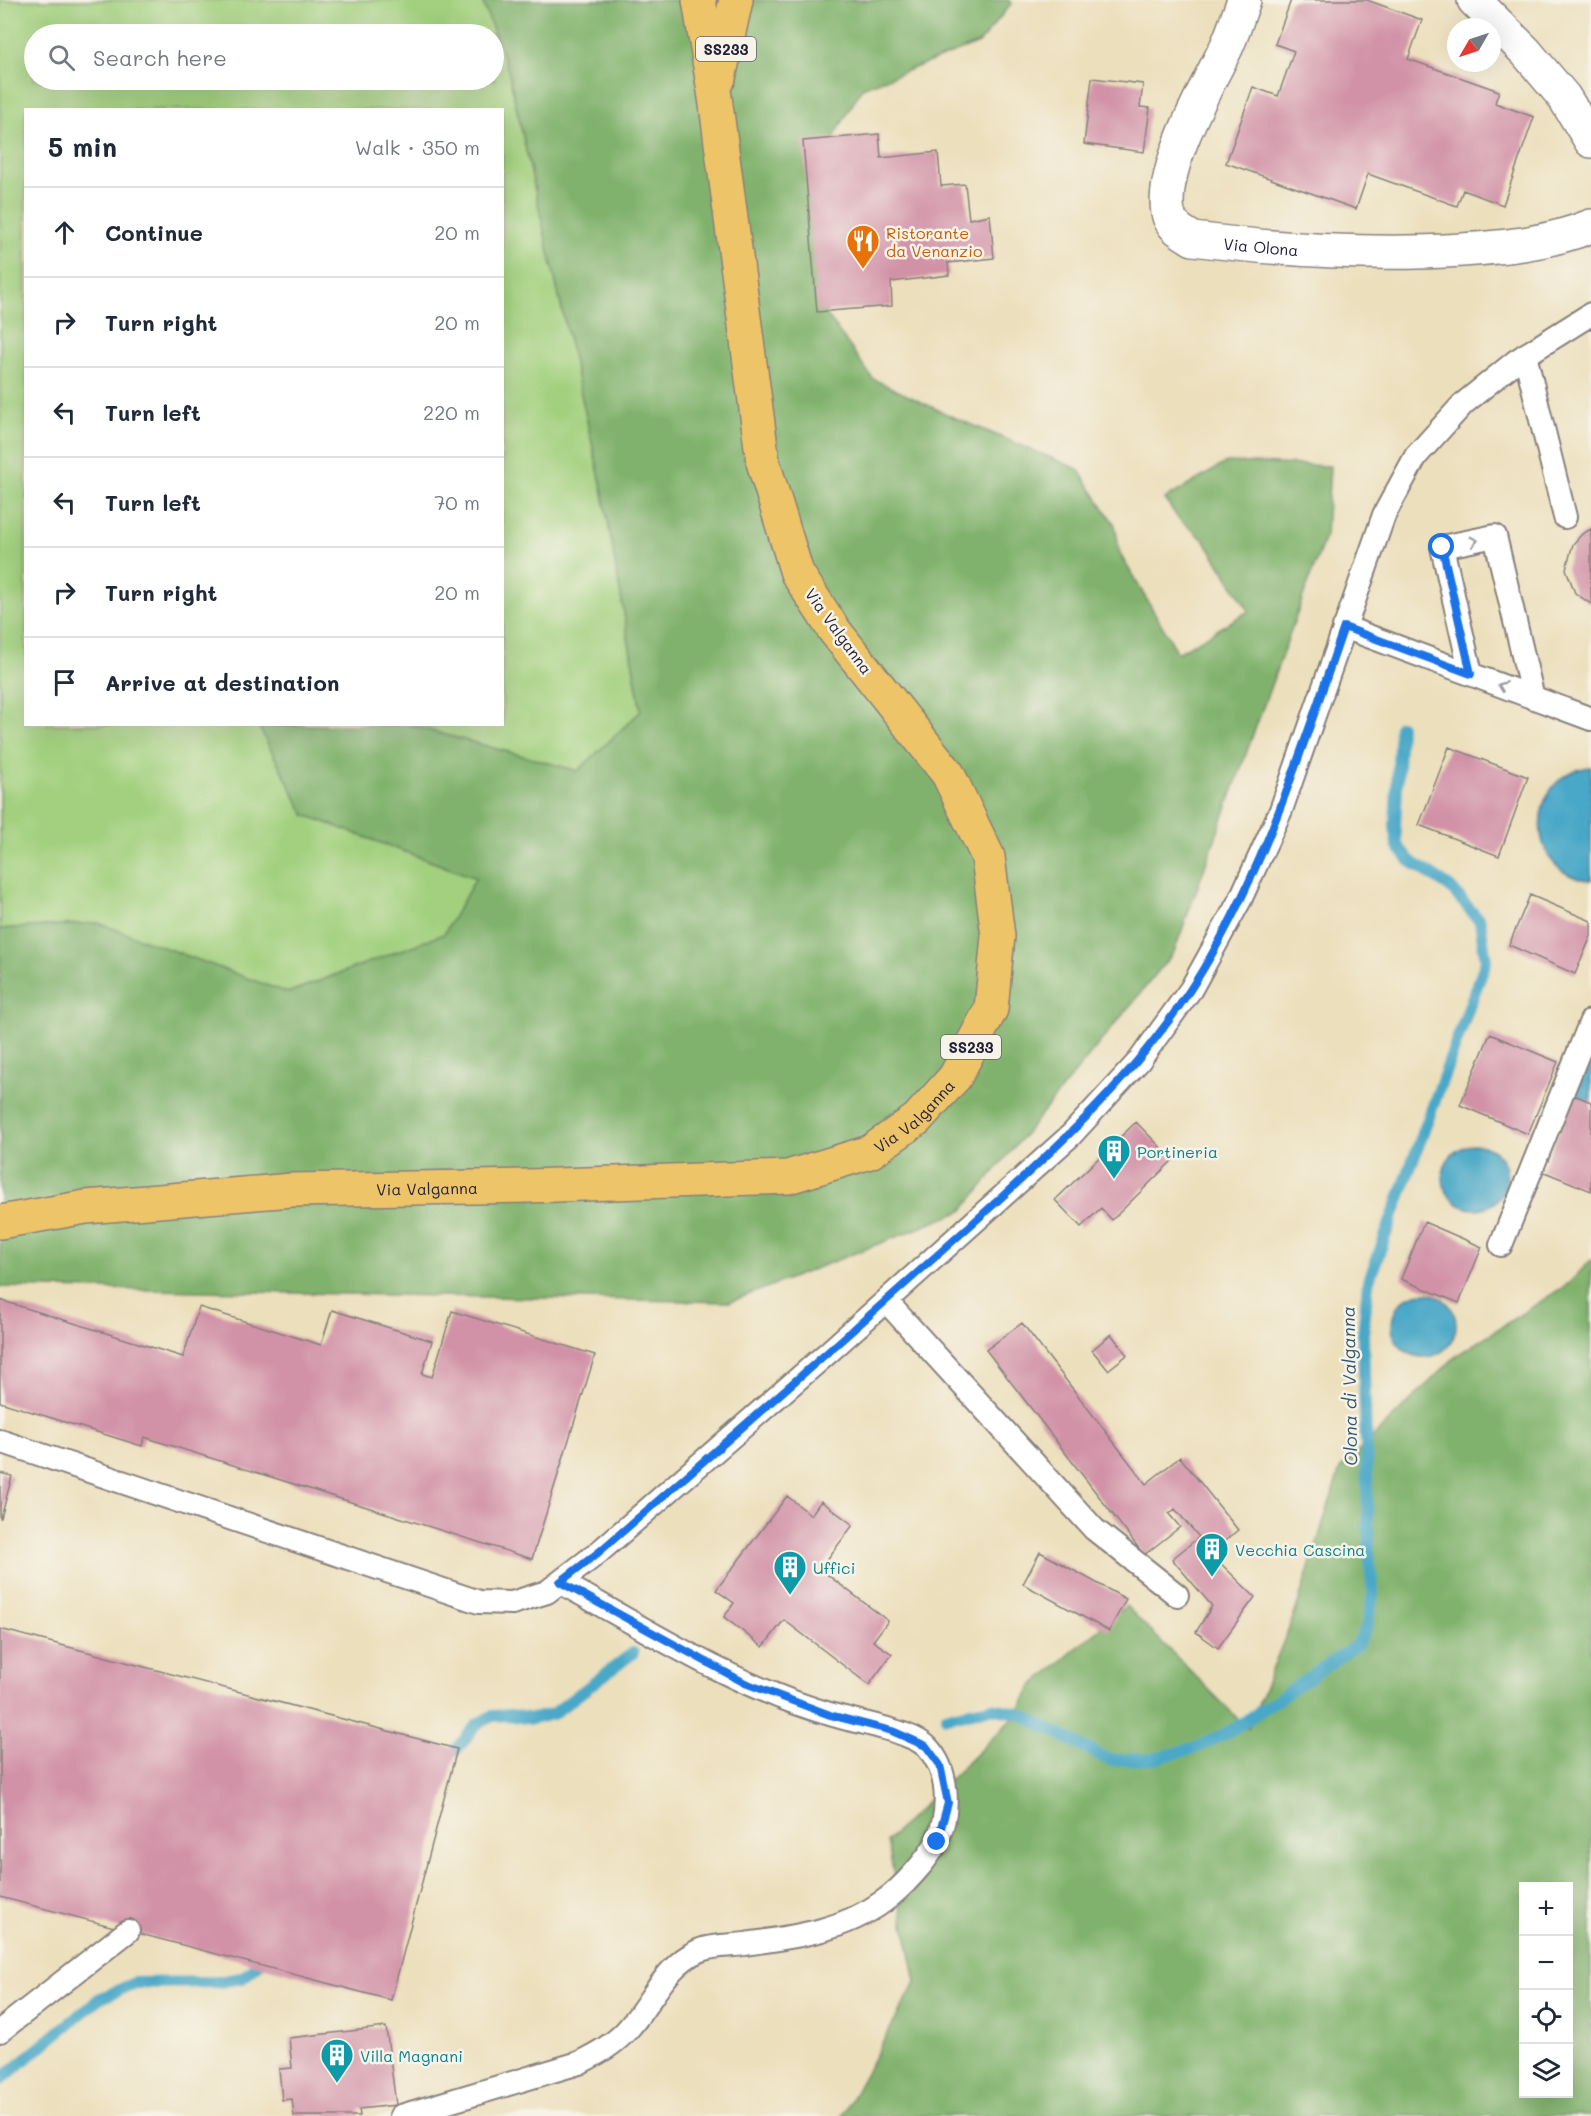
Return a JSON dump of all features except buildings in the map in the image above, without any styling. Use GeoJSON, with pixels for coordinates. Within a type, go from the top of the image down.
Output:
{"type":"FeatureCollection","features":[{"type":"Feature","properties":{"kind":"main road","name":"SS233"},"geometry":{"type":"LineString","coordinates":[[699,0],[716,98]]}},
{"type":"Feature","properties":{"kind":"main road","name":"SS233"},"geometry":{"type":"LineString","coordinates":[[716,98],[736,0]]}},
{"type":"Feature","properties":{"kind":"main road","name":"Via Valganna"},"geometry":{"type":"LineString","coordinates":[[0,1222],[86,1207],[292,1190],[540,1186],[788,1177],[870,1152],[917,1119],[955,1077],[991,1009],[998,936],[988,857],[948,774],[834,630],[797,573],[763,462],[716,98]]}},
{"type":"Feature","properties":{"kind":"street","name":"Via Olona"},"geometry":{"type":"LineString","coordinates":[[1244,0],[1227,45],[1196,106],[1173,168],[1168,213],[1174,227],[1193,239],[1347,253],[1495,248],[1560,239],[1591,226]]}},
{"type":"Feature","properties":{"kind":"street"},"geometry":{"type":"LineString","coordinates":[[1474,0],[1526,52],[1564,97],[1591,141]]}},
{"type":"Feature","properties":{"kind":"lane"},"geometry":{"type":"LineString","coordinates":[[0,1441],[479,1602],[512,1603],[547,1592],[599,1552],[886,1301],[1071,1135],[1139,1061],[1191,989],[1240,900],[1281,810],[1384,515],[1416,456],[1463,404],[1525,355],[1591,314]]}},
{"type":"Feature","properties":{"kind":"lane"},"geometry":{"type":"LineString","coordinates":[[1525,355],[1565,517]]}},
{"type":"Feature","properties":{"kind":"lane"},"geometry":{"type":"LineString","coordinates":[[1471,674],[1442,547],[1495,536],[1533,698]]}},
{"type":"Feature","properties":{"kind":"lane"},"geometry":{"type":"LineString","coordinates":[[1344,627],[1591,719]]}},
{"type":"Feature","properties":{"kind":"lane"},"geometry":{"type":"LineString","coordinates":[[1501,1245],[1591,1022]]}},
{"type":"Feature","properties":{"kind":"lane"},"geometry":{"type":"LineString","coordinates":[[886,1301],[1094,1529],[1177,1595]]}},
{"type":"Feature","properties":{"kind":"lane"},"geometry":{"type":"LineString","coordinates":[[401,2116],[579,2063],[603,2051],[626,2031],[678,1965],[699,1950],[807,1936],[854,1918],[885,1901],[915,1871],[937,1842],[948,1803],[940,1765],[926,1746],[892,1731],[830,1715],[745,1683],[560,1582]]}},
{"type":"Feature","properties":{"kind":"lane"},"geometry":{"type":"LineString","coordinates":[[0,2031],[128,1931]]}},
{"type":"Feature","properties":{"kind":"green space"},"geometry":{"type":"Polygon","coordinates":[[[0,0],[482,0],[491,24],[24,24],[24,90],[504,90],[504,59],[602,487],[641,711],[578,771],[413,726],[504,726],[504,108],[24,108],[24,726],[259,726],[305,815],[476,878],[444,934],[287,993],[98,923],[0,929],[0,0]]]}},
{"type":"Feature","properties":{"kind":"green space"},"geometry":{"type":"Polygon","coordinates":[[[482,0],[1009,0],[1011,4],[979,43],[862,88],[810,179],[827,315],[873,379],[953,417],[1078,469],[1115,525],[1120,554],[1178,653],[1249,611],[1205,541],[1177,517],[1165,499],[1227,462],[1330,466],[1326,534],[1174,952],[962,1211],[730,1302],[0,1287],[0,929],[98,923],[288,993],[444,934],[476,878],[305,815],[259,726],[413,726],[578,771],[641,711],[602,487],[504,59],[504,24],[491,24],[482,0]]]}},
{"type":"Feature","properties":{"kind":"green space"},"geometry":{"type":"Polygon","coordinates":[[[1591,1260],[1591,2116],[842,2116],[916,1982],[887,1841],[1018,1713],[1031,1687],[1126,1606],[1248,1729],[1295,1613],[1340,1469],[1457,1355],[1568,1284],[1591,1260]]]}},
{"type":"Feature","properties":{"kind":"water"},"geometry":{"type":"Polygon","coordinates":[[[1591,767],[1591,880],[1569,875],[1553,862],[1544,845],[1540,825],[1543,805],[1553,787],[1568,774],[1591,767]]]}},
{"type":"Feature","properties":{"kind":"water"},"geometry":{"type":"Polygon","coordinates":[[[1591,1050],[1591,1102],[1574,1095],[1591,1050]]]}},
{"type":"Feature","properties":{"kind":"water"},"geometry":{"type":"Polygon","coordinates":[[[1475,1145],[1487,1147],[1498,1154],[1505,1165],[1507,1177],[1505,1189],[1498,1200],[1487,1207],[1475,1209],[1463,1207],[1452,1200],[1445,1189],[1443,1177],[1445,1165],[1452,1154],[1463,1147],[1475,1145]]]}},
{"type":"Feature","properties":{"kind":"water"},"geometry":{"type":"Polygon","coordinates":[[[1418,1293],[1430,1293],[1447,1302],[1454,1313],[1456,1325],[1454,1337],[1447,1348],[1430,1357],[1418,1357],[1406,1352],[1397,1343],[1392,1331],[1392,1319],[1397,1307],[1406,1298],[1418,1293]]]}},
{"type":"Feature","properties":{"kind":"waterway","name":"Olona di Valganna"},"geometry":{"type":"LineString","coordinates":[[946,1717],[991,1708],[1018,1713],[1109,1760],[1153,1759],[1198,1747],[1234,1729],[1357,1645],[1367,1626],[1373,1595],[1369,1550],[1363,1335],[1368,1283],[1486,961],[1480,921],[1450,887],[1409,860],[1397,845],[1395,825],[1400,726]]}},
{"type":"Feature","properties":{"kind":"waterway","name":"Olona di Valganna"},"geometry":{"type":"LineString","coordinates":[[457,1749],[476,1725],[492,1716],[510,1715],[532,1719],[553,1714],[633,1653]]}},
{"type":"Feature","properties":{"kind":"waterway","name":"Olona di Valganna"},"geometry":{"type":"LineString","coordinates":[[0,2080],[99,1999],[135,1983],[218,1982],[242,1978],[258,1965]]}},
{"type":"Feature","properties":{"kind":"place","name":"Ristorante da Venanzio"},"geometry":{"type":"Point","coordinates":[863,270]}},
{"type":"Feature","properties":{"kind":"place","name":"Portineria"},"geometry":{"type":"Point","coordinates":[1114,1180]}},
{"type":"Feature","properties":{"kind":"place","name":"Vecchia Cascina"},"geometry":{"type":"Point","coordinates":[1212,1578]}},
{"type":"Feature","properties":{"kind":"place","name":"Uffici"},"geometry":{"type":"Point","coordinates":[790,1596]}},
{"type":"Feature","properties":{"kind":"place","name":"Villa Magnani"},"geometry":{"type":"Point","coordinates":[337,2084]}},
{"type":"Feature","properties":{"kind":"route"},"geometry":{"type":"LineString","coordinates":[[937,1842],[948,1803],[940,1765],[926,1746],[892,1731],[830,1715],[745,1683],[560,1582],[599,1552],[830,1351],[1071,1135],[1139,1061],[1191,989],[1240,900],[1281,810],[1344,627],[1471,674],[1442,547]]}}]}
